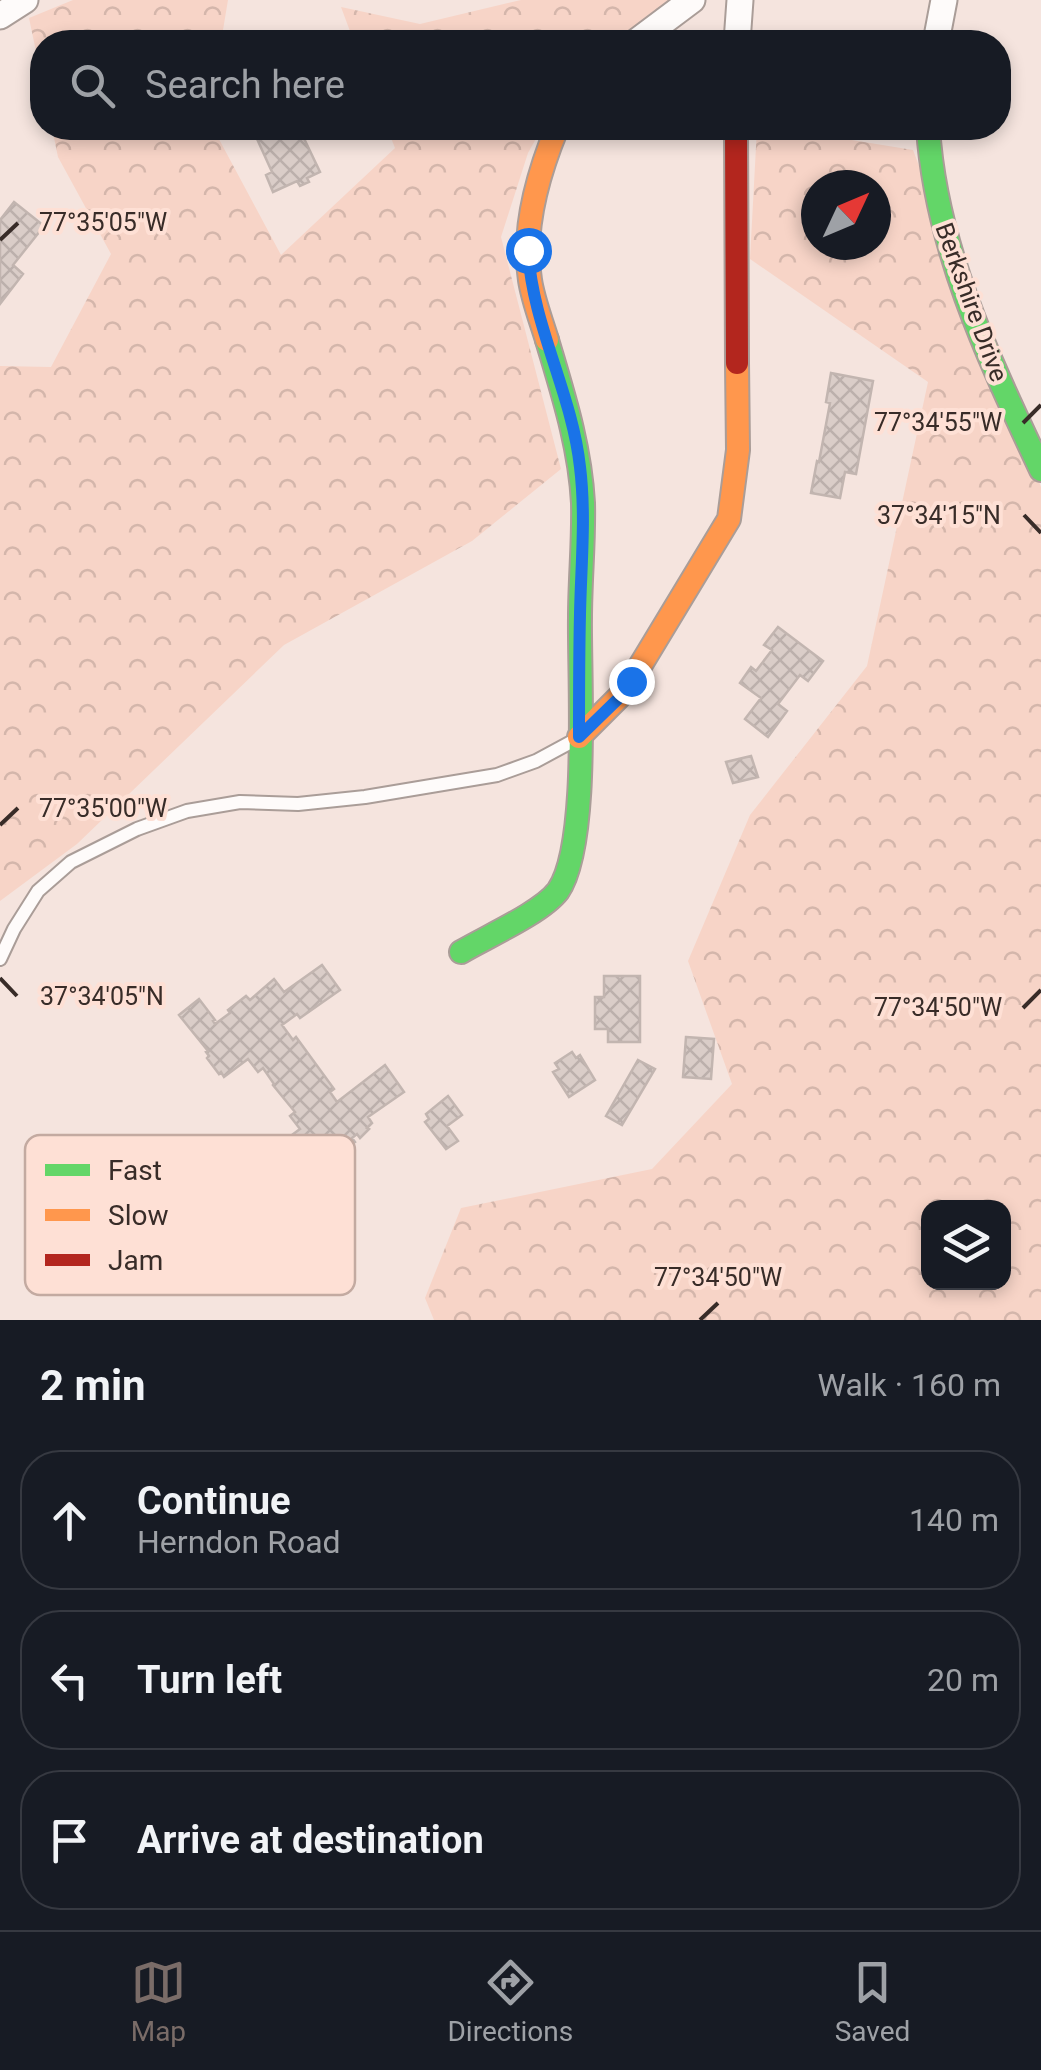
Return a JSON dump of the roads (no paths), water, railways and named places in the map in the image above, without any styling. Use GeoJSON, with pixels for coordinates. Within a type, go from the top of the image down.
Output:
{"type":"FeatureCollection","features":[{"type":"Feature","properties":{"kind":"street"},"geometry":{"type":"LineString","coordinates":[[0,16],[26,0]]}},
{"type":"Feature","properties":{"kind":"street"},"geometry":{"type":"LineString","coordinates":[[652,30],[692,0]]}},
{"type":"Feature","properties":{"kind":"street"},"geometry":{"type":"LineString","coordinates":[[738,30],[740,0]]}},
{"type":"Feature","properties":{"kind":"street"},"geometry":{"type":"LineString","coordinates":[[938,30],[944,0]]}},
{"type":"Feature","properties":{"kind":"street"},"geometry":{"type":"LineString","coordinates":[[461,952],[559,890],[567,875],[574,840],[579,792],[584,516],[572,419],[529,278],[528,250],[542,170],[553,140]]}},
{"type":"Feature","properties":{"kind":"street"},"geometry":{"type":"LineString","coordinates":[[579,737],[631,681],[729,519],[736,491],[738,443],[736,140]]}},
{"type":"Feature","properties":{"kind":"street","name":"Berkshire Drive"},"geometry":{"type":"LineString","coordinates":[[929,140],[932,182],[944,238],[961,288],[1041,470]]}},
{"type":"Feature","properties":{"kind":"lane"},"geometry":{"type":"LineString","coordinates":[[0,958],[38,891],[72,862],[137,830],[187,811],[240,802],[298,804],[497,775],[536,761],[579,737]]}}]}
